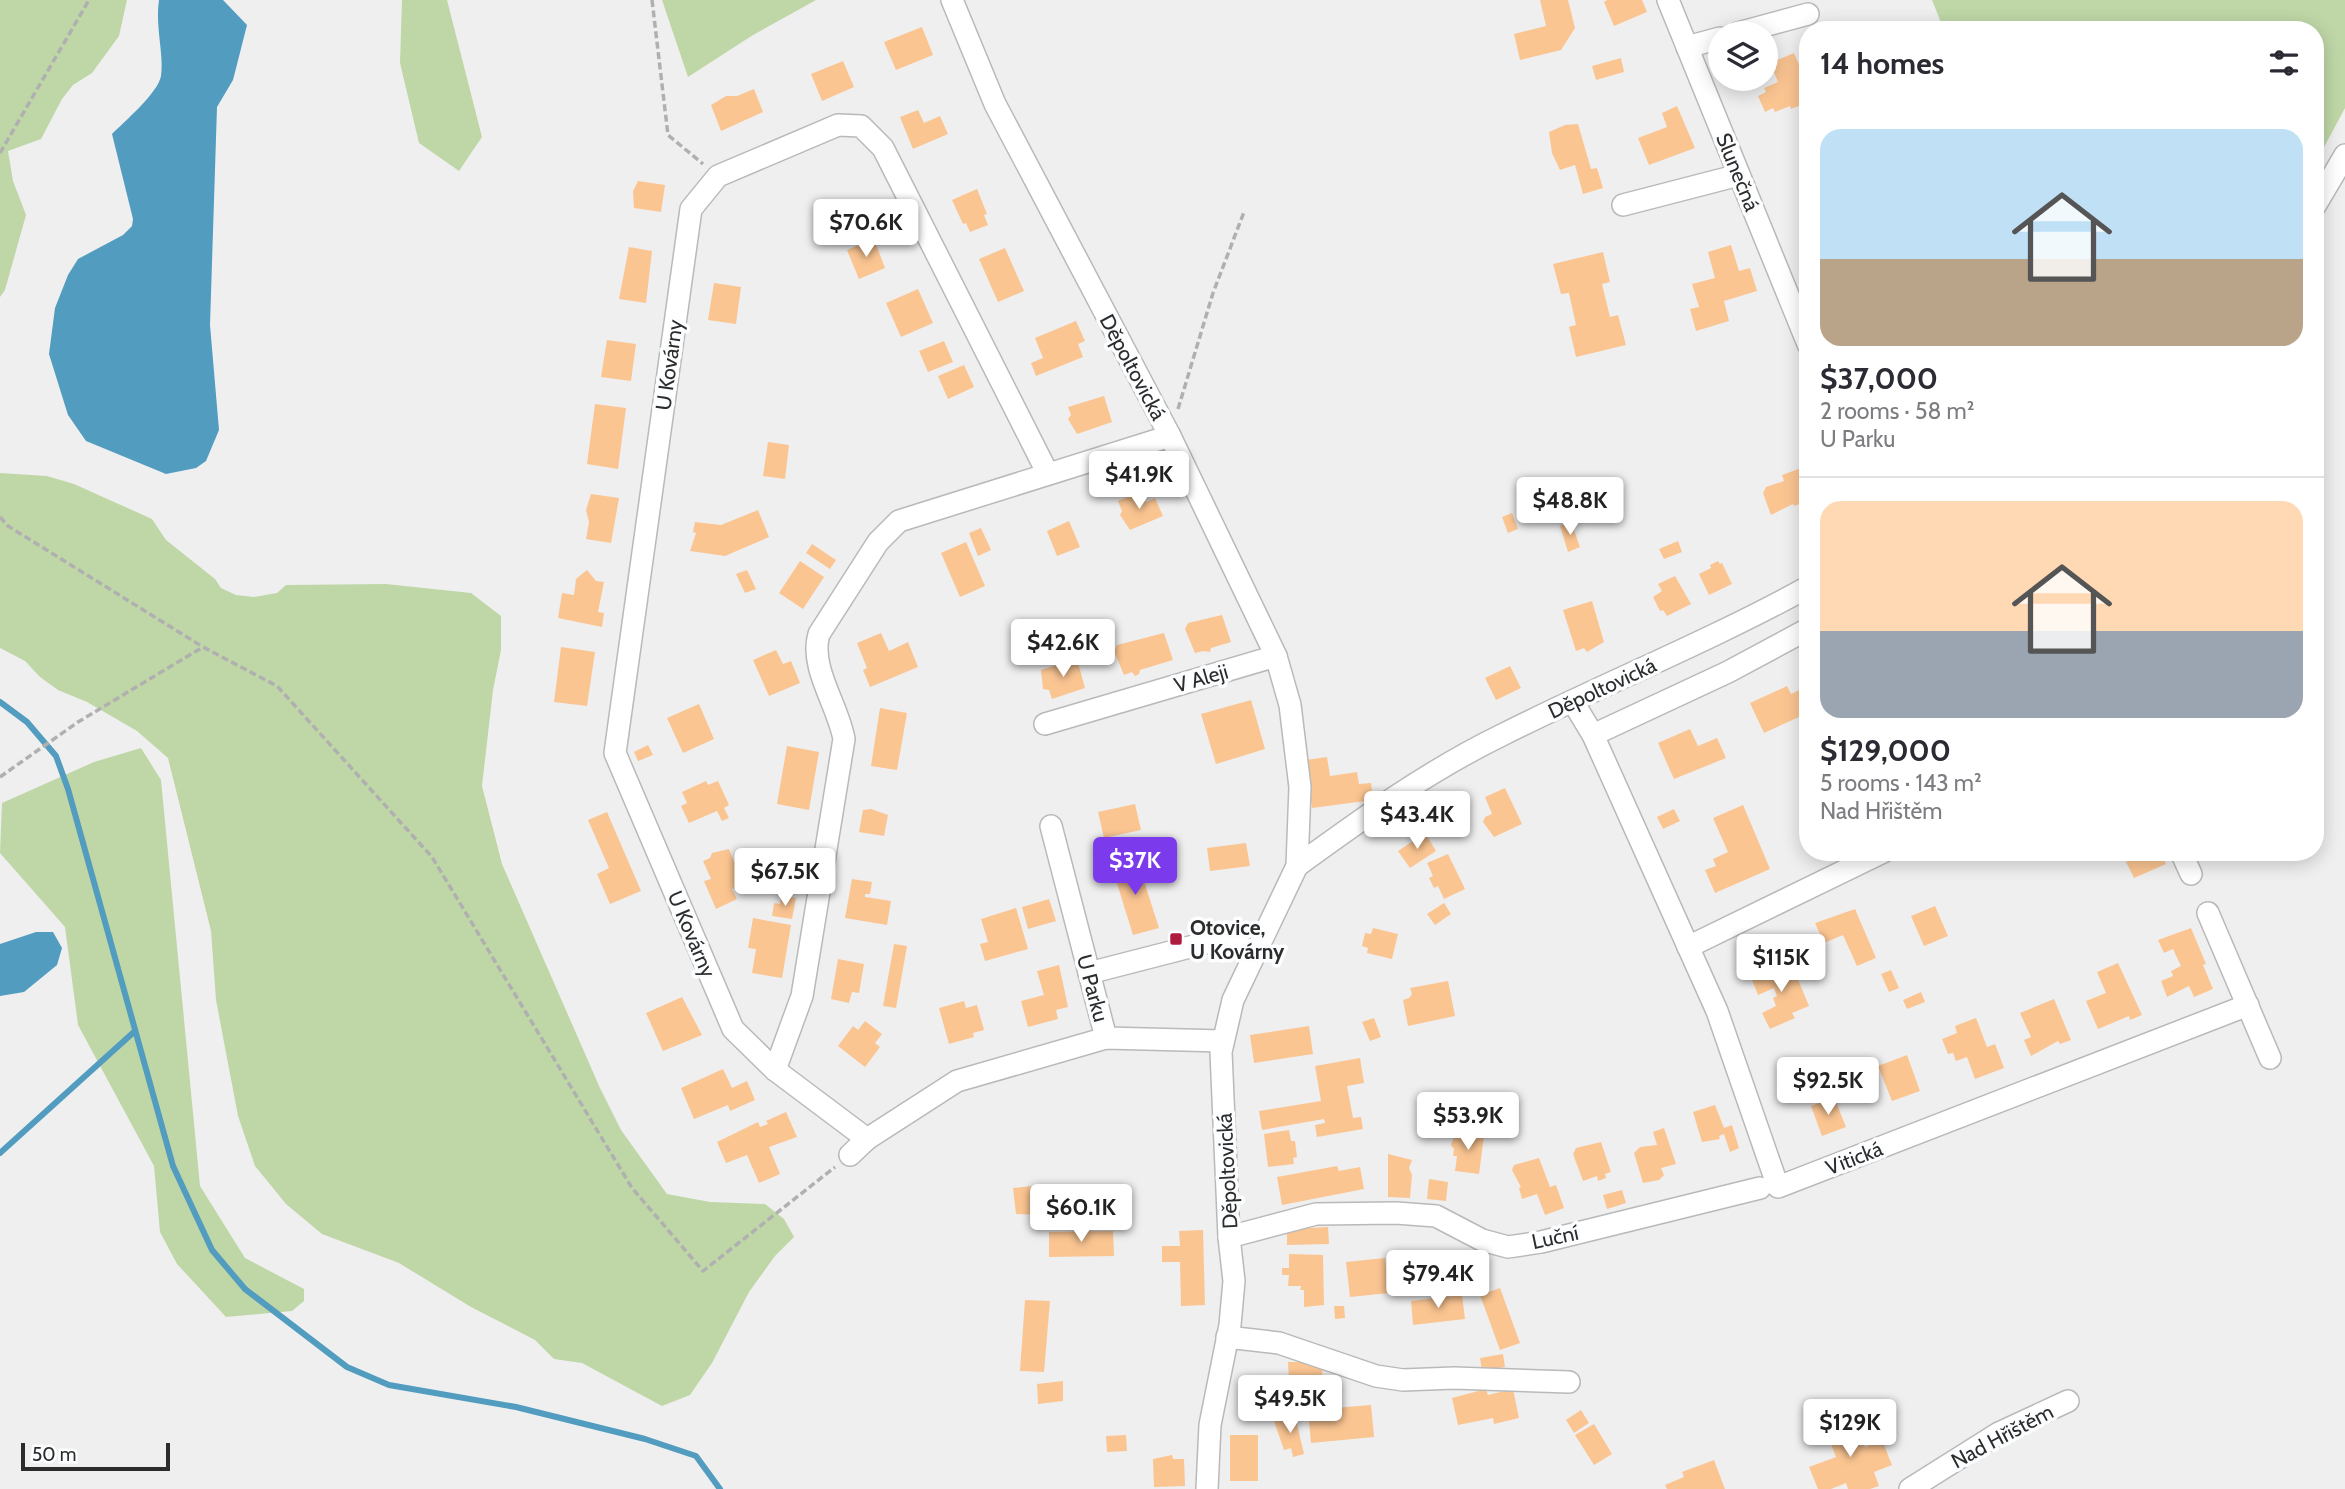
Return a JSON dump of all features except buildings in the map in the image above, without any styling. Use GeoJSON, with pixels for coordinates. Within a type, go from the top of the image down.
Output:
{"type":"FeatureCollection","features":[{"type":"Feature","properties":{"kind":"street","name":"Děpoltovická"},"geometry":{"type":"LineString","coordinates":[[952,0],[995,104],[1170,436],[1276,656],[1290,705],[1300,788],[1297,866],[1254,951],[1233,1000],[1223,1041],[1229,1237],[1234,1281],[1227,1337],[1210,1425],[1207,1489]]}},
{"type":"Feature","properties":{"kind":"street","name":"Slunečná"},"geometry":{"type":"LineString","coordinates":[[1668,0],[1739,174],[1799,309]]}},
{"type":"Feature","properties":{"kind":"street"},"geometry":{"type":"LineString","coordinates":[[1778,22],[1808,14]]}},
{"type":"Feature","properties":{"kind":"street"},"geometry":{"type":"LineString","coordinates":[[1687,47],[1708,41]]}},
{"type":"Feature","properties":{"kind":"street","name":"U Kovárny"},"geometry":{"type":"LineString","coordinates":[[867,1139],[775,1070],[733,1029],[615,753],[691,209],[718,176],[838,125],[861,126],[883,148],[1048,474]]}},
{"type":"Feature","properties":{"kind":"street"},"geometry":{"type":"LineString","coordinates":[[2324,191],[2345,155]]}},
{"type":"Feature","properties":{"kind":"street"},"geometry":{"type":"LineString","coordinates":[[1623,205],[1739,174]]}},
{"type":"Feature","properties":{"kind":"street"},"geometry":{"type":"LineString","coordinates":[[775,1070],[802,996],[844,739],[840,717],[816,659],[815,647],[819,634],[878,542],[899,521],[1170,436]]}},
{"type":"Feature","properties":{"kind":"street","name":"Děpoltovická"},"geometry":{"type":"LineString","coordinates":[[1297,866],[1396,794],[1501,735],[1733,628],[1799,592]]}},
{"type":"Feature","properties":{"kind":"street"},"geometry":{"type":"LineString","coordinates":[[1592,735],[1728,672],[1799,634]]}},
{"type":"Feature","properties":{"kind":"street","name":"V Aleji"},"geometry":{"type":"LineString","coordinates":[[1045,724],[1276,656]]}},
{"type":"Feature","properties":{"kind":"street","name":"Vitická"},"geometry":{"type":"LineString","coordinates":[[1573,702],[1592,735],[1717,1011],[1778,1187],[2248,1005]]}},
{"type":"Feature","properties":{"kind":"street","name":"U Parku"},"geometry":{"type":"LineString","coordinates":[[1051,826],[1106,1038],[1223,1041]]}},
{"type":"Feature","properties":{"kind":"street"},"geometry":{"type":"LineString","coordinates":[[1688,947],[1865,861]]}},
{"type":"Feature","properties":{"kind":"street"},"geometry":{"type":"LineString","coordinates":[[2185,861],[2191,874]]}},
{"type":"Feature","properties":{"kind":"street"},"geometry":{"type":"LineString","coordinates":[[2208,912],[2270,1058]]}},
{"type":"Feature","properties":{"kind":"street"},"geometry":{"type":"LineString","coordinates":[[1089,973],[1217,940],[1254,951]]}},
{"type":"Feature","properties":{"kind":"street"},"geometry":{"type":"LineString","coordinates":[[850,1155],[867,1139],[957,1081],[1106,1038]]}},
{"type":"Feature","properties":{"kind":"street","name":"Luční"},"geometry":{"type":"LineString","coordinates":[[1229,1237],[1316,1214],[1396,1213],[1436,1216],[1482,1240],[1508,1247],[1541,1242],[1760,1188]]}},
{"type":"Feature","properties":{"kind":"street"},"geometry":{"type":"LineString","coordinates":[[1227,1337],[1279,1343],[1376,1376],[1403,1380],[1454,1378],[1569,1382]]}},
{"type":"Feature","properties":{"kind":"street","name":"Nad Hřištěm"},"geometry":{"type":"LineString","coordinates":[[1910,1489],[1941,1480],[1999,1433],[2068,1401]]}},
{"type":"Feature","properties":{"kind":"path"},"geometry":{"type":"LineString","coordinates":[[0,153],[89,0]]}},
{"type":"Feature","properties":{"kind":"path"},"geometry":{"type":"LineString","coordinates":[[652,0],[668,135],[718,176]]}},
{"type":"Feature","properties":{"kind":"path"},"geometry":{"type":"LineString","coordinates":[[1170,436],[1213,293],[1244,212]]}},
{"type":"Feature","properties":{"kind":"path"},"geometry":{"type":"LineString","coordinates":[[0,517],[8,526],[203,647],[277,686],[432,857],[632,1188],[703,1271],[850,1155]]}},
{"type":"Feature","properties":{"kind":"path"},"geometry":{"type":"LineString","coordinates":[[0,777],[78,722],[203,647]]}},
{"type":"Feature","properties":{"kind":"green space"},"geometry":{"type":"Polygon","coordinates":[[[0,0],[127,0],[119,36],[92,73],[73,85],[62,99],[41,139],[8,151],[13,181],[26,215],[5,290],[0,297],[0,0]]]}},
{"type":"Feature","properties":{"kind":"green space"},"geometry":{"type":"Polygon","coordinates":[[[402,0],[447,0],[482,137],[459,171],[419,143],[400,63],[402,0]]]}},
{"type":"Feature","properties":{"kind":"green space"},"geometry":{"type":"Polygon","coordinates":[[[662,0],[816,0],[753,35],[688,77],[662,0]]]}},
{"type":"Feature","properties":{"kind":"green space"},"geometry":{"type":"Polygon","coordinates":[[[1932,0],[2345,0],[2345,108],[2324,147],[2324,21],[1940,21],[1932,0]]]}},
{"type":"Feature","properties":{"kind":"green space"},"geometry":{"type":"Polygon","coordinates":[[[0,473],[47,476],[74,484],[152,519],[166,540],[215,579],[221,588],[236,595],[254,597],[277,593],[286,585],[386,584],[471,593],[501,616],[501,650],[493,690],[482,786],[502,864],[600,1088],[621,1130],[667,1194],[710,1202],[765,1204],[784,1219],[794,1237],[775,1256],[749,1292],[712,1363],[690,1395],[662,1406],[582,1363],[554,1359],[535,1340],[471,1307],[399,1263],[322,1234],[286,1204],[255,1166],[238,1116],[216,1000],[211,931],[168,758],[137,731],[87,702],[58,690],[40,677],[25,661],[0,648],[0,473]]]}},
{"type":"Feature","properties":{"kind":"green space"},"geometry":{"type":"Polygon","coordinates":[[[141,748],[161,780],[200,1186],[245,1258],[304,1289],[304,1301],[292,1311],[226,1317],[177,1264],[160,1232],[154,1166],[78,1025],[65,927],[0,853],[2,803],[94,762],[141,748]]]}},
{"type":"Feature","properties":{"kind":"water"},"geometry":{"type":"Polygon","coordinates":[[[159,0],[223,0],[247,25],[233,80],[217,107],[210,325],[219,430],[206,461],[196,468],[166,474],[86,441],[68,415],[49,354],[55,308],[68,275],[78,259],[123,235],[132,226],[133,219],[112,134],[159,83],[159,0]]]}},
{"type":"Feature","properties":{"kind":"water"},"geometry":{"type":"Polygon","coordinates":[[[36,932],[53,932],[62,948],[57,965],[24,992],[0,996],[0,944],[36,932]]]}},
{"type":"Feature","properties":{"kind":"waterway"},"geometry":{"type":"LineString","coordinates":[[0,702],[27,722],[56,756],[68,789],[173,1166],[212,1250],[245,1289],[347,1367],[389,1385],[516,1407],[645,1439],[696,1456],[720,1489]]}},
{"type":"Feature","properties":{"kind":"waterway"},"geometry":{"type":"LineString","coordinates":[[0,1153],[135,1031]]}},
{"type":"Feature","properties":{"kind":"place","name":"Otovice, U Kovárny"},"geometry":{"type":"Point","coordinates":[1176,939]}}]}
